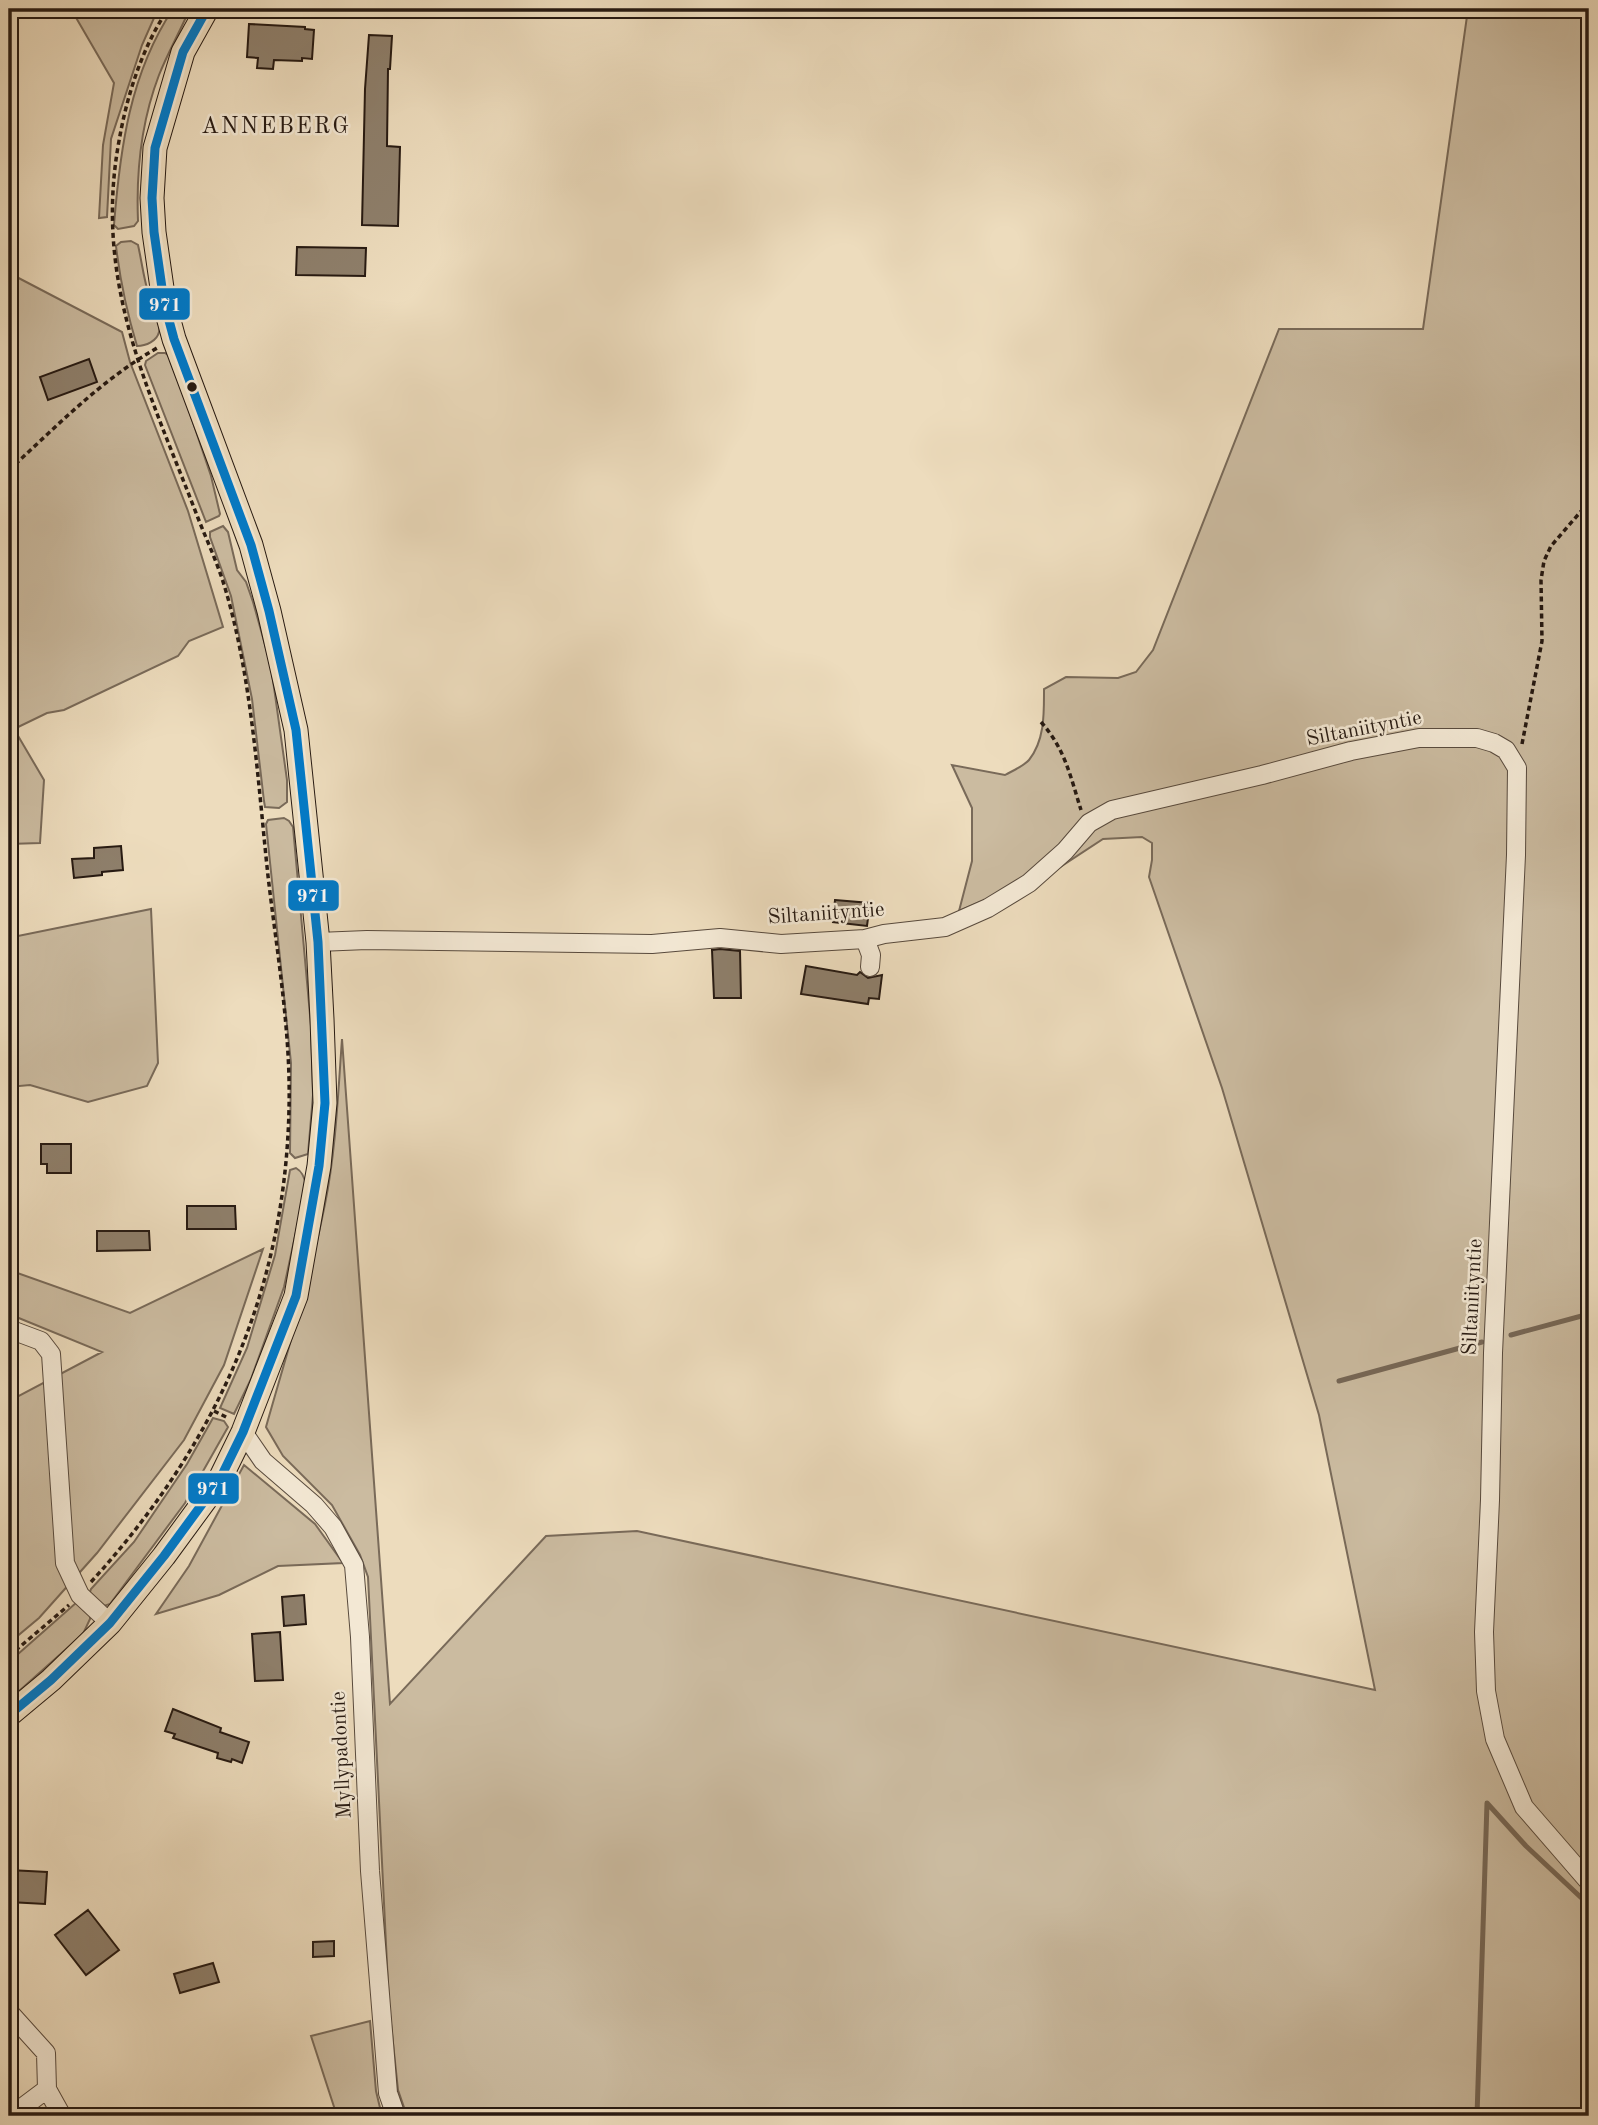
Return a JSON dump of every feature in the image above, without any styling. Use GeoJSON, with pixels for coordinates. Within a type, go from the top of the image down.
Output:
{"type":"FeatureCollection","features":[{"type":"Feature","properties":{"kind":"main road"},"geometry":{"type":"LineString","coordinates":[[9,1715],[51,1680],[110,1623],[219,1481],[243,1432],[296,1296],[319,1166],[325,1103],[318,942],[296,730],[251,545],[174,339],[164,302],[154,232],[152,198],[155,148],[183,52],[206,9]]}},
{"type":"Feature","properties":{"kind":"street","name":"Siltaniityntie"},"geometry":{"type":"LineString","coordinates":[[318,942],[368,940],[652,944],[720,938],[781,944],[865,939],[945,926],[988,908],[1029,883],[1065,851],[1089,823],[1112,810],[1351,751],[1419,738],[1476,738],[1506,750],[1517,768],[1516,855],[1493,1353],[1484,1632],[1486,1691],[1495,1739],[1524,1807],[1589,1882]]}},
{"type":"Feature","properties":{"kind":"street"},"geometry":{"type":"LineString","coordinates":[[865,939],[871,955],[870,967]]}},
{"type":"Feature","properties":{"kind":"street"},"geometry":{"type":"LineString","coordinates":[[9,1329],[41,1341],[51,1354],[65,1563],[80,1595],[110,1623]]}},
{"type":"Feature","properties":{"kind":"street","name":"Myllypadontie"},"geometry":{"type":"LineString","coordinates":[[243,1432],[263,1461],[314,1505],[333,1527],[354,1565],[360,1637],[370,1871],[388,2093],[396,2116]]}},
{"type":"Feature","properties":{"kind":"street"},"geometry":{"type":"LineString","coordinates":[[9,2012],[46,2053],[47,2088],[62,2116]]}},
{"type":"Feature","properties":{"kind":"street"},"geometry":{"type":"LineString","coordinates":[[11,2116],[47,2088]]}},
{"type":"Feature","properties":{"kind":"path"},"geometry":{"type":"LineString","coordinates":[[9,1656],[80,1595],[146,1518],[214,1411],[257,1310],[274,1244],[286,1162],[289,1107],[287,1053],[262,814],[242,659],[225,587],[125,323],[112,237],[114,165],[126,102],[157,25],[168,9]]}},
{"type":"Feature","properties":{"kind":"path"},"geometry":{"type":"LineString","coordinates":[[9,470],[87,398],[137,359],[174,339]]}},
{"type":"Feature","properties":{"kind":"path"},"geometry":{"type":"LineString","coordinates":[[1517,768],[1542,641],[1541,580],[1544,561],[1551,546],[1589,502]]}},
{"type":"Feature","properties":{"kind":"path"},"geometry":{"type":"LineString","coordinates":[[1041,722],[1054,736],[1066,759],[1080,810],[1089,823]]}},
{"type":"Feature","properties":{"kind":"shaded area"},"geometry":{"type":"Polygon","coordinates":[[[71,9],[158,9],[142,45],[111,139],[107,217],[99,218],[103,145],[114,83],[71,9]]]}},
{"type":"Feature","properties":{"kind":"shaded area"},"geometry":{"type":"Polygon","coordinates":[[[173,9],[187,15],[159,75],[148,111],[139,165],[138,221],[134,226],[118,229],[114,225],[116,197],[130,112],[146,59],[173,9]]]}},
{"type":"Feature","properties":{"kind":"shaded area"},"geometry":{"type":"Polygon","coordinates":[[[1468,9],[1589,9],[1589,2116],[407,2116],[398,2090],[389,2005],[368,1577],[360,1555],[332,1505],[283,1456],[266,1427],[305,1288],[329,1184],[342,1039],[390,1704],[546,1536],[637,1531],[1375,1690],[1319,1415],[1222,1088],[1149,877],[1152,843],[1142,837],[1103,839],[1054,871],[959,911],[972,861],[972,808],[952,765],[1005,775],[1018,768],[1029,760],[1038,744],[1044,689],[1066,677],[1118,678],[1136,672],[1153,650],[1279,329],[1423,329],[1468,9]]]}},
{"type":"Feature","properties":{"kind":"shaded area"},"geometry":{"type":"Polygon","coordinates":[[[131,241],[138,245],[148,295],[159,327],[156,338],[140,346],[137,346],[127,309],[116,246],[121,242],[131,241]]]}},
{"type":"Feature","properties":{"kind":"shaded area"},"geometry":{"type":"Polygon","coordinates":[[[9,273],[122,332],[130,362],[188,511],[223,627],[189,641],[178,656],[64,710],[47,713],[14,729],[44,780],[40,843],[9,844],[9,273]]]}},
{"type":"Feature","properties":{"kind":"shaded area"},"geometry":{"type":"Polygon","coordinates":[[[158,353],[171,357],[211,476],[220,514],[206,522],[145,365],[146,361],[158,353]]]}},
{"type":"Feature","properties":{"kind":"shaded area"},"geometry":{"type":"Polygon","coordinates":[[[223,526],[228,532],[237,570],[246,582],[253,602],[271,666],[287,780],[287,802],[279,808],[265,807],[252,699],[231,596],[210,537],[210,532],[223,526]]]}},
{"type":"Feature","properties":{"kind":"shaded area"},"geometry":{"type":"Polygon","coordinates":[[[284,818],[293,827],[311,1026],[313,1095],[308,1154],[295,1158],[290,1153],[291,1063],[266,824],[268,820],[284,818]]]}},
{"type":"Feature","properties":{"kind":"shaded area"},"geometry":{"type":"Polygon","coordinates":[[[151,909],[158,1063],[147,1086],[88,1102],[30,1085],[9,1087],[9,935],[18,936],[151,909]]]}},
{"type":"Feature","properties":{"kind":"shaded area"},"geometry":{"type":"Polygon","coordinates":[[[296,1168],[303,1176],[306,1186],[284,1287],[251,1379],[234,1414],[220,1408],[247,1348],[275,1255],[290,1170],[296,1168]]]}},
{"type":"Feature","properties":{"kind":"shaded area"},"geometry":{"type":"Polygon","coordinates":[[[263,1249],[224,1365],[184,1440],[97,1553],[39,1618],[9,1643],[9,1401],[102,1352],[9,1314],[9,1270],[130,1313],[263,1249]]]}},
{"type":"Feature","properties":{"kind":"shaded area"},"geometry":{"type":"Polygon","coordinates":[[[213,1418],[224,1421],[228,1427],[185,1503],[110,1604],[104,1606],[89,1595],[91,1589],[134,1542],[187,1464],[213,1418]]]}},
{"type":"Feature","properties":{"kind":"shaded area"},"geometry":{"type":"Polygon","coordinates":[[[244,1465],[315,1524],[343,1563],[278,1566],[219,1595],[156,1614],[189,1566],[244,1465]]]}},
{"type":"Feature","properties":{"kind":"shaded area"},"geometry":{"type":"Polygon","coordinates":[[[77,1602],[90,1614],[83,1634],[9,1700],[9,1662],[77,1602]]]}},
{"type":"Feature","properties":{"kind":"shaded area"},"geometry":{"type":"Polygon","coordinates":[[[370,2021],[376,2091],[382,2116],[337,2116],[311,2036],[370,2021]]]}},
{"type":"Feature","properties":{"kind":"building"},"geometry":{"type":"Polygon","coordinates":[[[249,24],[305,27],[314,30],[312,59],[274,60],[273,69],[257,68],[258,58],[247,57],[249,24]]]}},
{"type":"Feature","properties":{"kind":"building"},"geometry":{"type":"Polygon","coordinates":[[[369,35],[392,36],[388,69],[387,146],[400,147],[398,226],[362,225],[369,35]]]}},
{"type":"Feature","properties":{"kind":"building"},"geometry":{"type":"Polygon","coordinates":[[[297,247],[366,248],[365,276],[296,275],[297,247]]]}},
{"type":"Feature","properties":{"kind":"building"},"geometry":{"type":"Polygon","coordinates":[[[89,359],[97,382],[48,400],[40,377],[89,359]]]}},
{"type":"Feature","properties":{"kind":"building"},"geometry":{"type":"Polygon","coordinates":[[[121,846],[123,870],[74,878],[72,859],[94,858],[94,848],[121,846]]]}},
{"type":"Feature","properties":{"kind":"building"},"geometry":{"type":"Polygon","coordinates":[[[835,900],[870,903],[867,926],[833,922],[835,900]]]}},
{"type":"Feature","properties":{"kind":"building"},"geometry":{"type":"Polygon","coordinates":[[[712,950],[740,951],[741,998],[714,998],[712,950]]]}},
{"type":"Feature","properties":{"kind":"building"},"geometry":{"type":"Polygon","coordinates":[[[806,966],[857,975],[860,972],[868,978],[882,975],[879,999],[869,998],[868,1004],[801,994],[806,966]]]}},
{"type":"Feature","properties":{"kind":"building"},"geometry":{"type":"Polygon","coordinates":[[[41,1144],[71,1144],[71,1173],[47,1173],[47,1164],[41,1164],[41,1144]]]}},
{"type":"Feature","properties":{"kind":"building"},"geometry":{"type":"Polygon","coordinates":[[[187,1206],[235,1206],[236,1229],[187,1229],[187,1206]]]}},
{"type":"Feature","properties":{"kind":"building"},"geometry":{"type":"Polygon","coordinates":[[[97,1231],[149,1231],[150,1250],[97,1251],[97,1231]]]}},
{"type":"Feature","properties":{"kind":"building"},"geometry":{"type":"Polygon","coordinates":[[[304,1595],[306,1624],[284,1626],[282,1597],[304,1595]]]}},
{"type":"Feature","properties":{"kind":"building"},"geometry":{"type":"Polygon","coordinates":[[[280,1632],[283,1680],[255,1681],[252,1634],[280,1632]]]}},
{"type":"Feature","properties":{"kind":"building"},"geometry":{"type":"Polygon","coordinates":[[[173,1709],[221,1728],[220,1732],[249,1742],[242,1763],[217,1758],[218,1753],[173,1738],[175,1734],[165,1731],[173,1709]]]}},
{"type":"Feature","properties":{"kind":"building"},"geometry":{"type":"Polygon","coordinates":[[[9,1870],[47,1872],[45,1904],[9,1902],[9,1870]]]}},
{"type":"Feature","properties":{"kind":"building"},"geometry":{"type":"Polygon","coordinates":[[[88,1910],[119,1950],[86,1975],[55,1935],[88,1910]]]}},
{"type":"Feature","properties":{"kind":"building"},"geometry":{"type":"Polygon","coordinates":[[[334,1941],[334,1956],[313,1957],[313,1942],[334,1941]]]}},
{"type":"Feature","properties":{"kind":"building"},"geometry":{"type":"Polygon","coordinates":[[[213,1963],[219,1982],[180,1993],[174,1974],[213,1963]]]}},
{"type":"Feature","properties":{"kind":"waterway"},"geometry":{"type":"LineString","coordinates":[[1511,1335],[1589,1314]]}},
{"type":"Feature","properties":{"kind":"waterway"},"geometry":{"type":"LineString","coordinates":[[1339,1381],[1482,1342]]}},
{"type":"Feature","properties":{"kind":"waterway"},"geometry":{"type":"LineString","coordinates":[[1477,2116],[1487,1803],[1526,1846],[1589,1905]]}},
{"type":"Feature","properties":{"kind":"transit line","name":"971"},"geometry":{"type":"LineString","coordinates":[[9,1715],[51,1680],[110,1623],[219,1481],[243,1432],[296,1296],[319,1166],[325,1103],[318,942],[296,730],[251,545],[174,339],[164,302],[154,232],[152,198],[155,148],[183,52],[207,9]]}},
{"type":"Feature","properties":{"kind":"district","name":"ANNEBERG"},"geometry":{"type":"Point","coordinates":[276,126]}}]}
